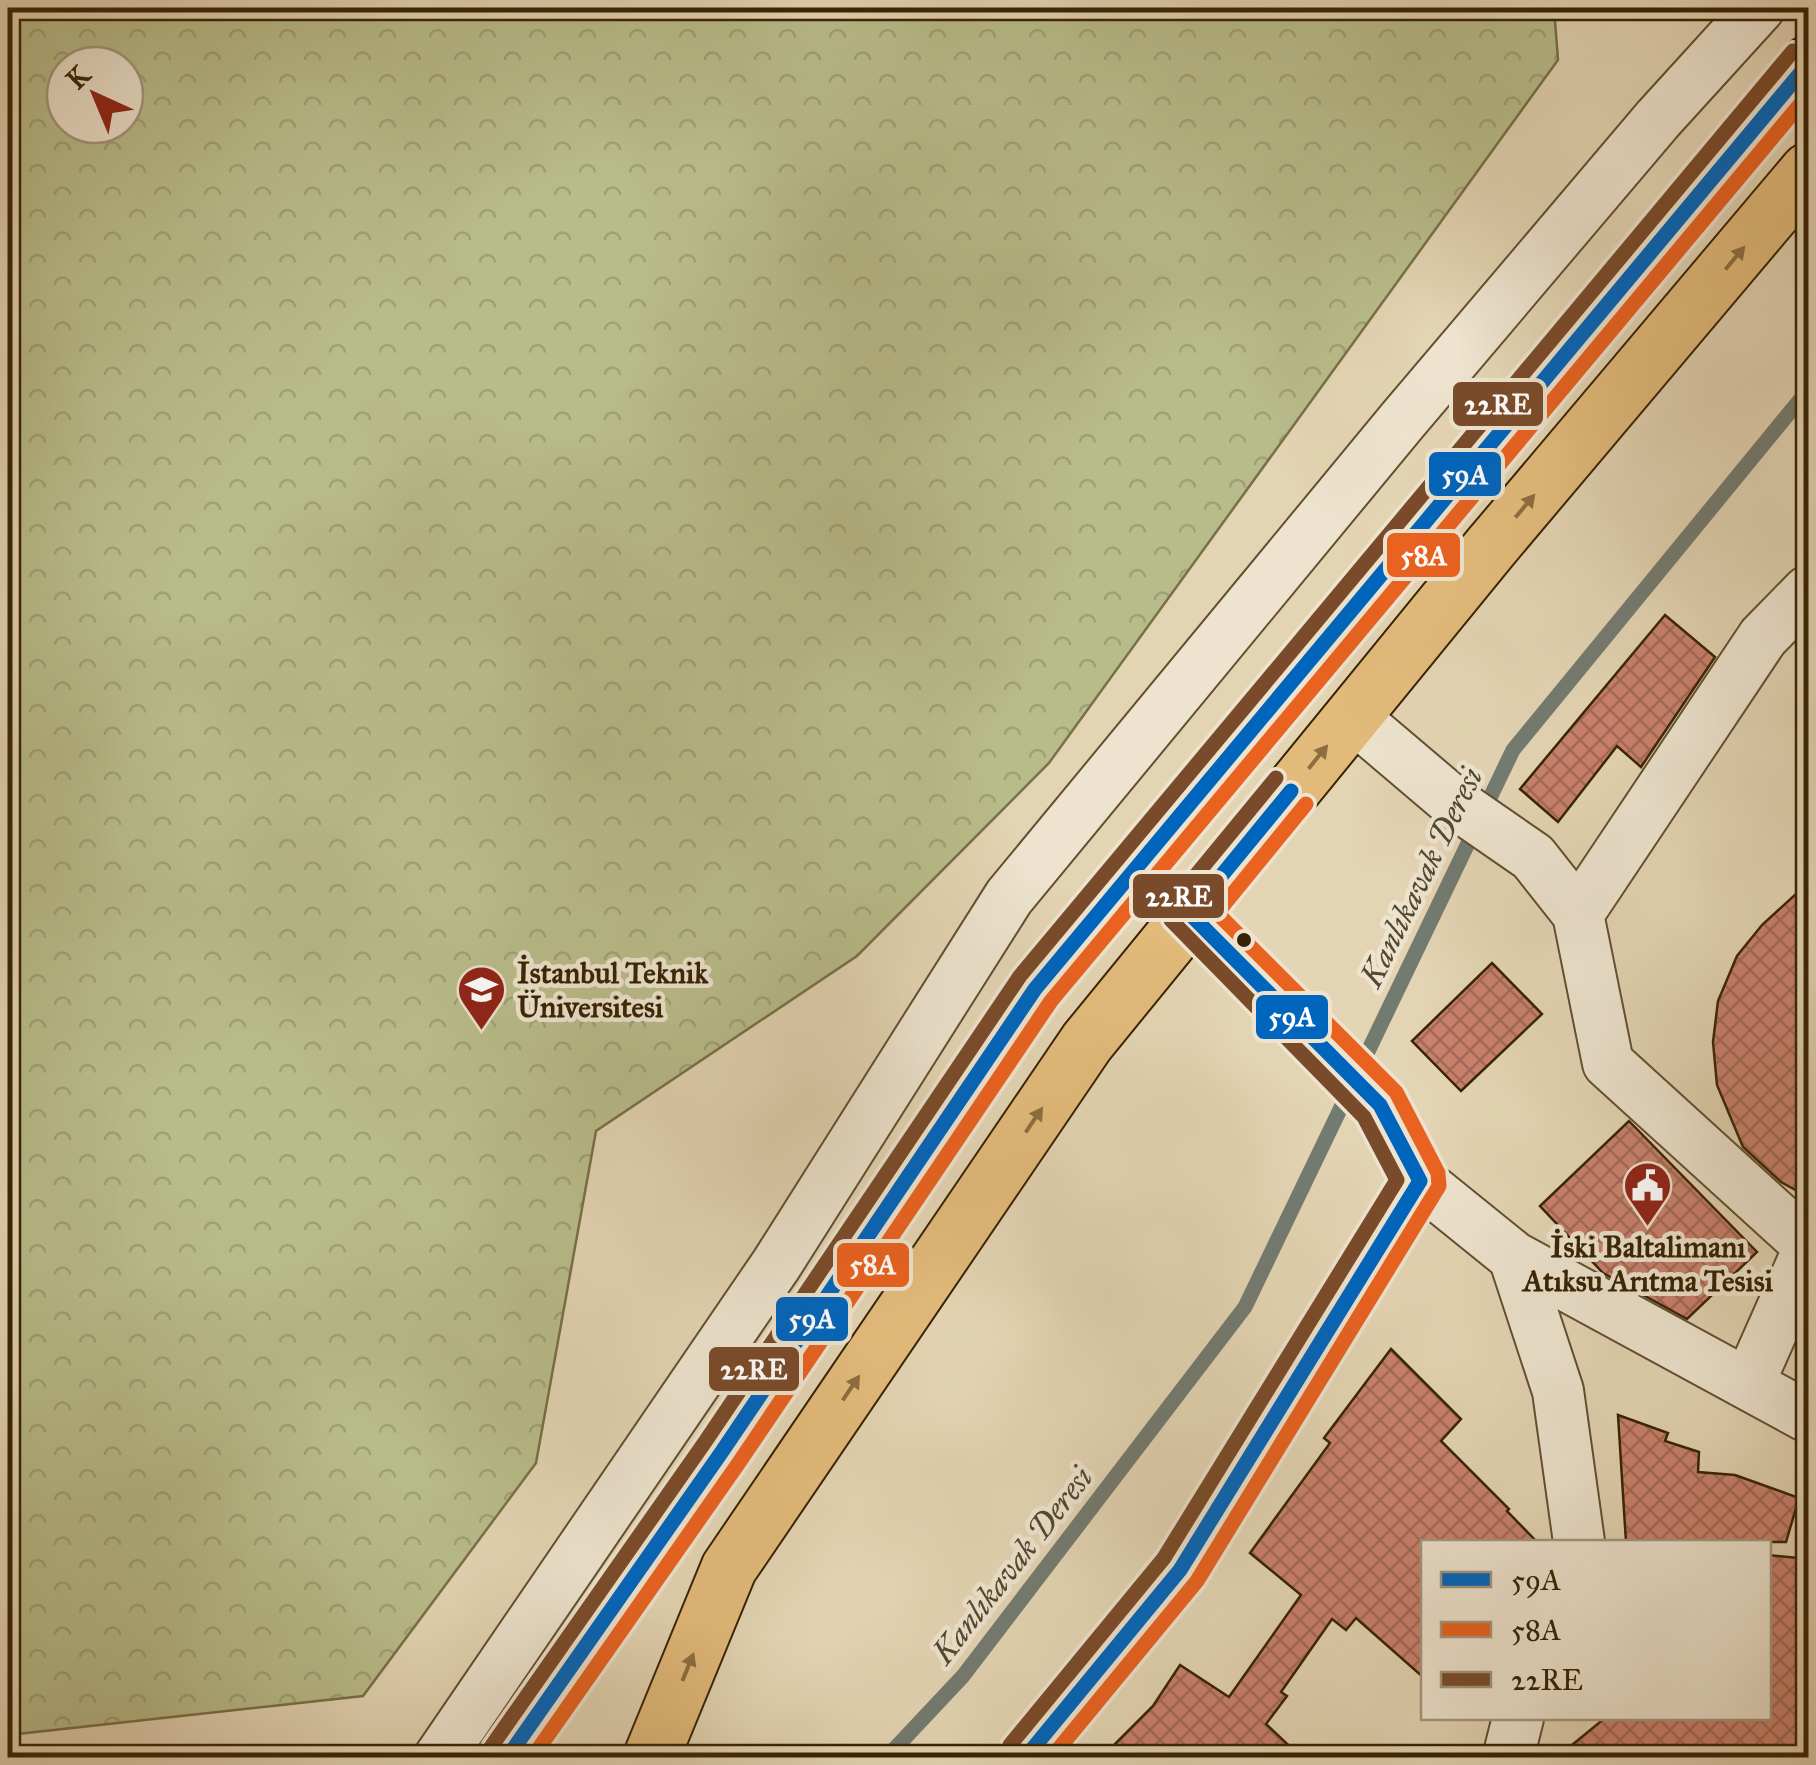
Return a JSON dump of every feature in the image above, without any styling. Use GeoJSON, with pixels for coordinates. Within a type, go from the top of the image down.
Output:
{"type":"FeatureCollection","features":[{"type":"Feature","properties":{"kind":"main road"},"geometry":{"type":"LineString","coordinates":[[507,1758],[721,1453],[1035,989],[1808,64]]}},
{"type":"Feature","properties":{"kind":"main road"},"geometry":{"type":"LineString","coordinates":[[651,1758],[728,1568],[1087,1042],[1352,716],[1808,171]]}},
{"type":"Feature","properties":{"kind":"street"},"geometry":{"type":"LineString","coordinates":[[439,1758],[776,1266],[1008,897],[1402,421],[1658,119],[1759,8]]}},
{"type":"Feature","properties":{"kind":"street"},"geometry":{"type":"LineString","coordinates":[[1578,914],[1764,637],[1808,591]]}},
{"type":"Feature","properties":{"kind":"street"},"geometry":{"type":"LineString","coordinates":[[1352,716],[1452,801],[1533,857],[1578,914],[1608,1063],[1808,1247],[1749,1382]]}},
{"type":"Feature","properties":{"kind":"street"},"geometry":{"type":"LineString","coordinates":[[1190,914],[1380,1105],[1420,1181],[1514,1256],[1808,1417]]}},
{"type":"Feature","properties":{"kind":"street"},"geometry":{"type":"LineString","coordinates":[[1025,1758],[1180,1570],[1420,1181]]}},
{"type":"Feature","properties":{"kind":"street"},"geometry":{"type":"LineString","coordinates":[[1514,1256],[1558,1391],[1579,1540]]}},
{"type":"Feature","properties":{"kind":"street"},"geometry":{"type":"LineString","coordinates":[[1508,1758],[1518,1720]]}},
{"type":"Feature","properties":{"kind":"green space","name":"İstanbul Teknik Üniversitesi"},"geometry":{"type":"Polygon","coordinates":[[[8,8],[1554,8],[1558,60],[1049,763],[857,956],[596,1131],[536,1463],[363,1696],[8,1735],[8,8]]]}},
{"type":"Feature","properties":{"kind":"building"},"geometry":{"type":"Polygon","coordinates":[[[1665,615],[1715,657],[1641,767],[1617,746],[1558,822],[1520,789],[1665,615]]]}},
{"type":"Feature","properties":{"kind":"building","name":"İski Baltalimanı Atıksu Arıtma Tesisi"},"geometry":{"type":"Polygon","coordinates":[[[1808,883],[1808,1197],[1781,1182],[1743,1147],[1717,1085],[1713,1042],[1718,1001],[1737,956],[1762,925],[1808,883]]]}},
{"type":"Feature","properties":{"kind":"building"},"geometry":{"type":"Polygon","coordinates":[[[1492,963],[1542,1014],[1461,1091],[1412,1041],[1492,963]]]}},
{"type":"Feature","properties":{"kind":"building","name":"İski Baltalimanı Atıksu Arıtma Tesisi"},"geometry":{"type":"Polygon","coordinates":[[[1629,1121],[1757,1252],[1687,1319],[1603,1273],[1540,1206],[1629,1121]]]}},
{"type":"Feature","properties":{"kind":"building"},"geometry":{"type":"Polygon","coordinates":[[[1391,1349],[1461,1419],[1441,1441],[1535,1540],[1421,1540],[1421,1675],[1356,1618],[1346,1630],[1332,1619],[1281,1692],[1287,1696],[1266,1724],[1302,1758],[1101,1758],[1153,1706],[1180,1665],[1229,1697],[1301,1595],[1250,1553],[1330,1443],[1324,1438],[1391,1349]]]}},
{"type":"Feature","properties":{"kind":"building"},"geometry":{"type":"Polygon","coordinates":[[[1618,1415],[1668,1433],[1665,1441],[1699,1452],[1698,1472],[1735,1475],[1799,1498],[1786,1542],[1626,1540],[1618,1415]]]}},
{"type":"Feature","properties":{"kind":"building"},"geometry":{"type":"Polygon","coordinates":[[[1771,1555],[1808,1559],[1807,1758],[1556,1758],[1603,1720],[1771,1720],[1771,1555]]]}},
{"type":"Feature","properties":{"kind":"waterway","name":"Kanlıkavak Deresi"},"geometry":{"type":"LineString","coordinates":[[886,1758],[963,1676],[1245,1307],[1513,750],[1808,390]]}},
{"type":"Feature","properties":{"kind":"transit line","name":"22RE"},"geometry":{"type":"LineString","coordinates":[[491,1747],[705,1442],[1020,976],[1793,51]]}},
{"type":"Feature","properties":{"kind":"transit line","name":"59A"},"geometry":{"type":"LineString","coordinates":[[507,1758],[721,1453],[1035,989],[1808,64]]}},
{"type":"Feature","properties":{"kind":"transit line","name":"58A"},"geometry":{"type":"LineString","coordinates":[[532,1758],[738,1464],[1051,1001],[1808,95]]}},
{"type":"Feature","properties":{"kind":"transit line","name":"22RE"},"geometry":{"type":"LineString","coordinates":[[1010,1745],[1164,1558],[1397,1180],[1364,1117],[1171,920],[1173,903],[1276,778]]}},
{"type":"Feature","properties":{"kind":"transit line","name":"59A"},"geometry":{"type":"LineString","coordinates":[[1025,1758],[1180,1570],[1420,1181],[1380,1105],[1190,914],[1291,791]]}},
{"type":"Feature","properties":{"kind":"transit line","name":"58A"},"geometry":{"type":"LineString","coordinates":[[1051,1758],[1197,1581],[1439,1186],[1438,1173],[1396,1092],[1217,913],[1306,804]]}},
{"type":"Feature","properties":{"kind":"place","name":"İstanbul Teknik Üniversitesi"},"geometry":{"type":"Point","coordinates":[482,1032]}},
{"type":"Feature","properties":{"kind":"place","name":"İski Baltalimanı Atıksu Arıtma Tesisi"},"geometry":{"type":"Point","coordinates":[1648,1228]}}]}
